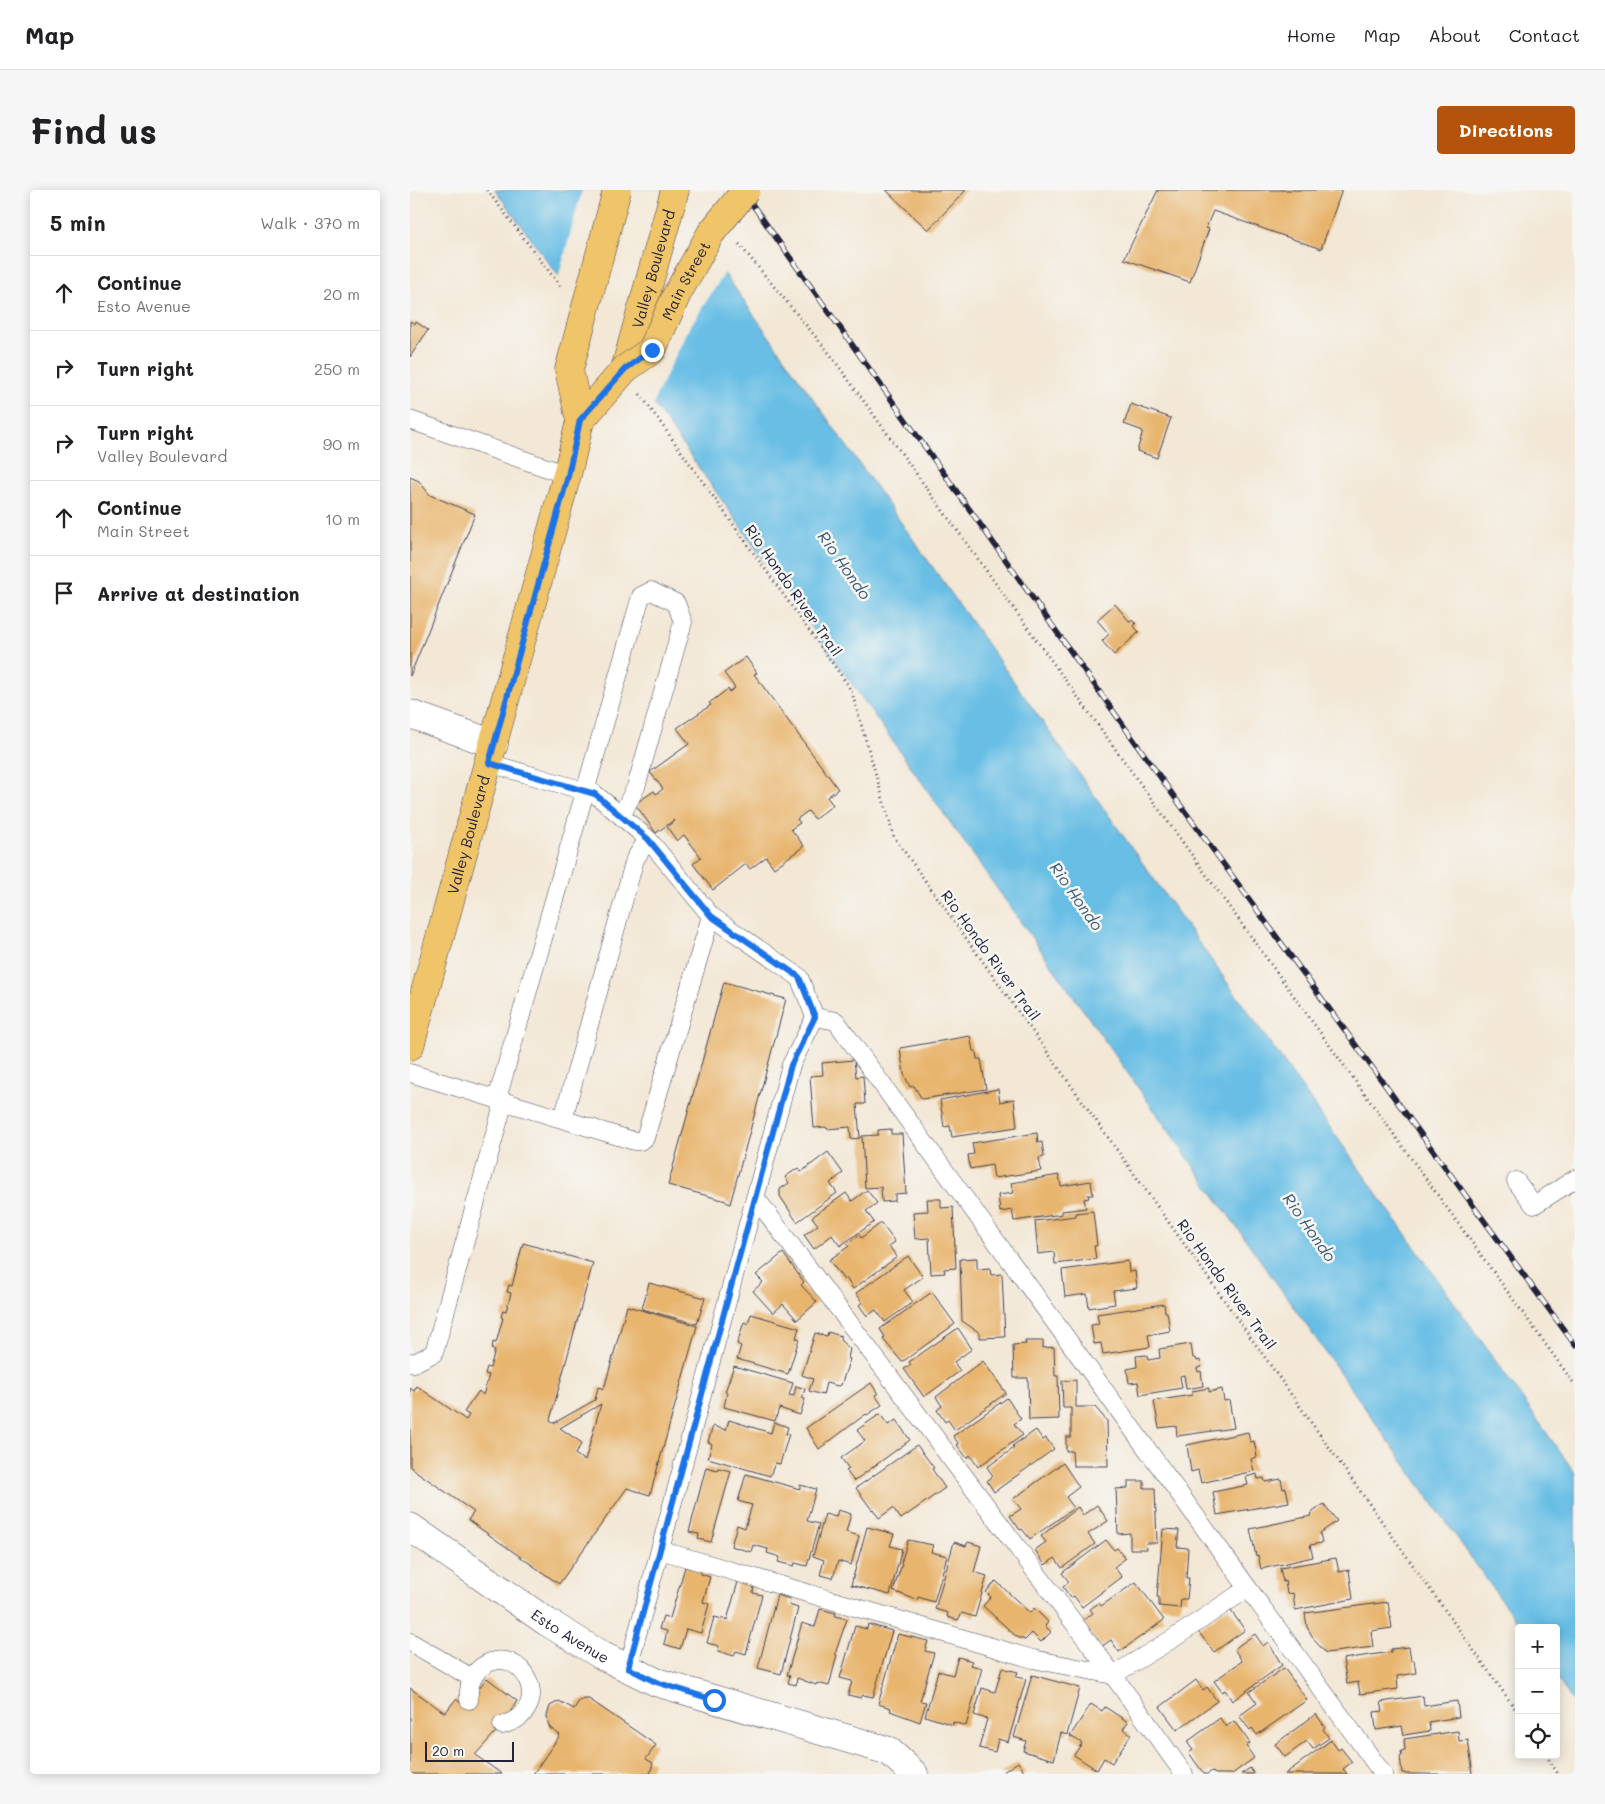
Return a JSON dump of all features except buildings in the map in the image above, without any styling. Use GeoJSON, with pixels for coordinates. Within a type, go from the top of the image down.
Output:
{"type":"FeatureCollection","features":[{"type":"Feature","properties":{"kind":"main road","name":"Valley Boulevard"},"geometry":{"type":"LineString","coordinates":[[410,1046],[418,983],[492,753],[568,476],[580,420],[568,370],[617,190]]}},
{"type":"Feature","properties":{"kind":"main road","name":"Valley Boulevard"},"geometry":{"type":"LineString","coordinates":[[580,420],[631,379],[675,190]]}},
{"type":"Feature","properties":{"kind":"main road","name":"Main Street"},"geometry":{"type":"LineString","coordinates":[[631,379],[652,350],[677,294],[711,233],[746,190]]}},
{"type":"Feature","properties":{"kind":"street"},"geometry":{"type":"LineString","coordinates":[[410,714],[492,753]]}},
{"type":"Feature","properties":{"kind":"street","name":"Esto Avenue"},"geometry":{"type":"LineString","coordinates":[[410,1527],[547,1622],[601,1655],[656,1682],[889,1751],[914,1774]]}},
{"type":"Feature","properties":{"kind":"lane"},"geometry":{"type":"LineString","coordinates":[[410,420],[568,476]]}},
{"type":"Feature","properties":{"kind":"lane"},"geometry":{"type":"LineString","coordinates":[[410,1362],[414,1363],[434,1353],[584,791],[641,596],[651,592],[676,603],[683,622],[636,787],[621,816]]}},
{"type":"Feature","properties":{"kind":"lane"},"geometry":{"type":"LineString","coordinates":[[492,753],[595,794],[648,839],[711,916],[799,977],[815,1017],[791,1065],[628,1668]]}},
{"type":"Feature","properties":{"kind":"lane"},"geometry":{"type":"LineString","coordinates":[[563,1119],[635,859],[648,839]]}},
{"type":"Feature","properties":{"kind":"lane"},"geometry":{"type":"LineString","coordinates":[[410,1073],[634,1141],[640,1141],[645,1138],[711,916]]}},
{"type":"Feature","properties":{"kind":"lane"},"geometry":{"type":"LineString","coordinates":[[815,1017],[836,1021],[1383,1774]]}},
{"type":"Feature","properties":{"kind":"lane"},"geometry":{"type":"LineString","coordinates":[[1516,1181],[1534,1205],[1575,1179]]}},
{"type":"Feature","properties":{"kind":"lane"},"geometry":{"type":"LineString","coordinates":[[755,1197],[1113,1675],[1184,1774]]}},
{"type":"Feature","properties":{"kind":"lane"},"geometry":{"type":"LineString","coordinates":[[660,1550],[1033,1659],[1113,1675],[1174,1638],[1248,1588]]}},
{"type":"Feature","properties":{"kind":"lane"},"geometry":{"type":"LineString","coordinates":[[410,1642],[472,1678]]}},
{"type":"Feature","properties":{"kind":"lane"},"geometry":{"type":"LineString","coordinates":[[469,1700],[468,1689],[472,1678],[478,1669],[487,1663],[509,1662],[519,1667],[531,1685],[528,1707],[522,1716],[513,1722],[502,1724]]}},
{"type":"Feature","properties":{"kind":"path"},"geometry":{"type":"LineString","coordinates":[[487,190],[563,290]]}},
{"type":"Feature","properties":{"kind":"path"},"geometry":{"type":"LineString","coordinates":[[738,243],[835,361],[1575,1384]]}},
{"type":"Feature","properties":{"kind":"path","name":"Rio Hondo River Trail"},"geometry":{"type":"LineString","coordinates":[[631,379],[848,685],[852,693],[894,837],[1515,1708]]}},
{"type":"Feature","properties":{"kind":"path"},"geometry":{"type":"LineString","coordinates":[[1549,1759],[1558,1774]]}},
{"type":"Feature","properties":{"kind":"water","name":"Rio Hondo"},"geometry":{"type":"Polygon","coordinates":[[[495,190],[664,190],[729,280],[1575,1473],[1575,1704],[1560,1683],[1560,1624],[1518,1624],[658,410],[495,190]]]}},
{"type":"Feature","properties":{"kind":"pier"},"geometry":{"type":"Polygon","coordinates":[[[582,190],[667,190],[726,271],[689,328],[656,396],[653,407],[558,279],[582,190]]]}},
{"type":"Feature","properties":{"kind":"railway"},"geometry":{"type":"LineString","coordinates":[[742,190],[1173,795],[1575,1345]]}},
{"type":"Feature","properties":{"kind":"route"},"geometry":{"type":"LineString","coordinates":[[652,350],[625,369],[580,420],[568,476],[489,763],[595,794],[648,839],[711,916],[799,977],[815,1017],[791,1065],[628,1668],[656,1682],[714,1700]]}}]}
